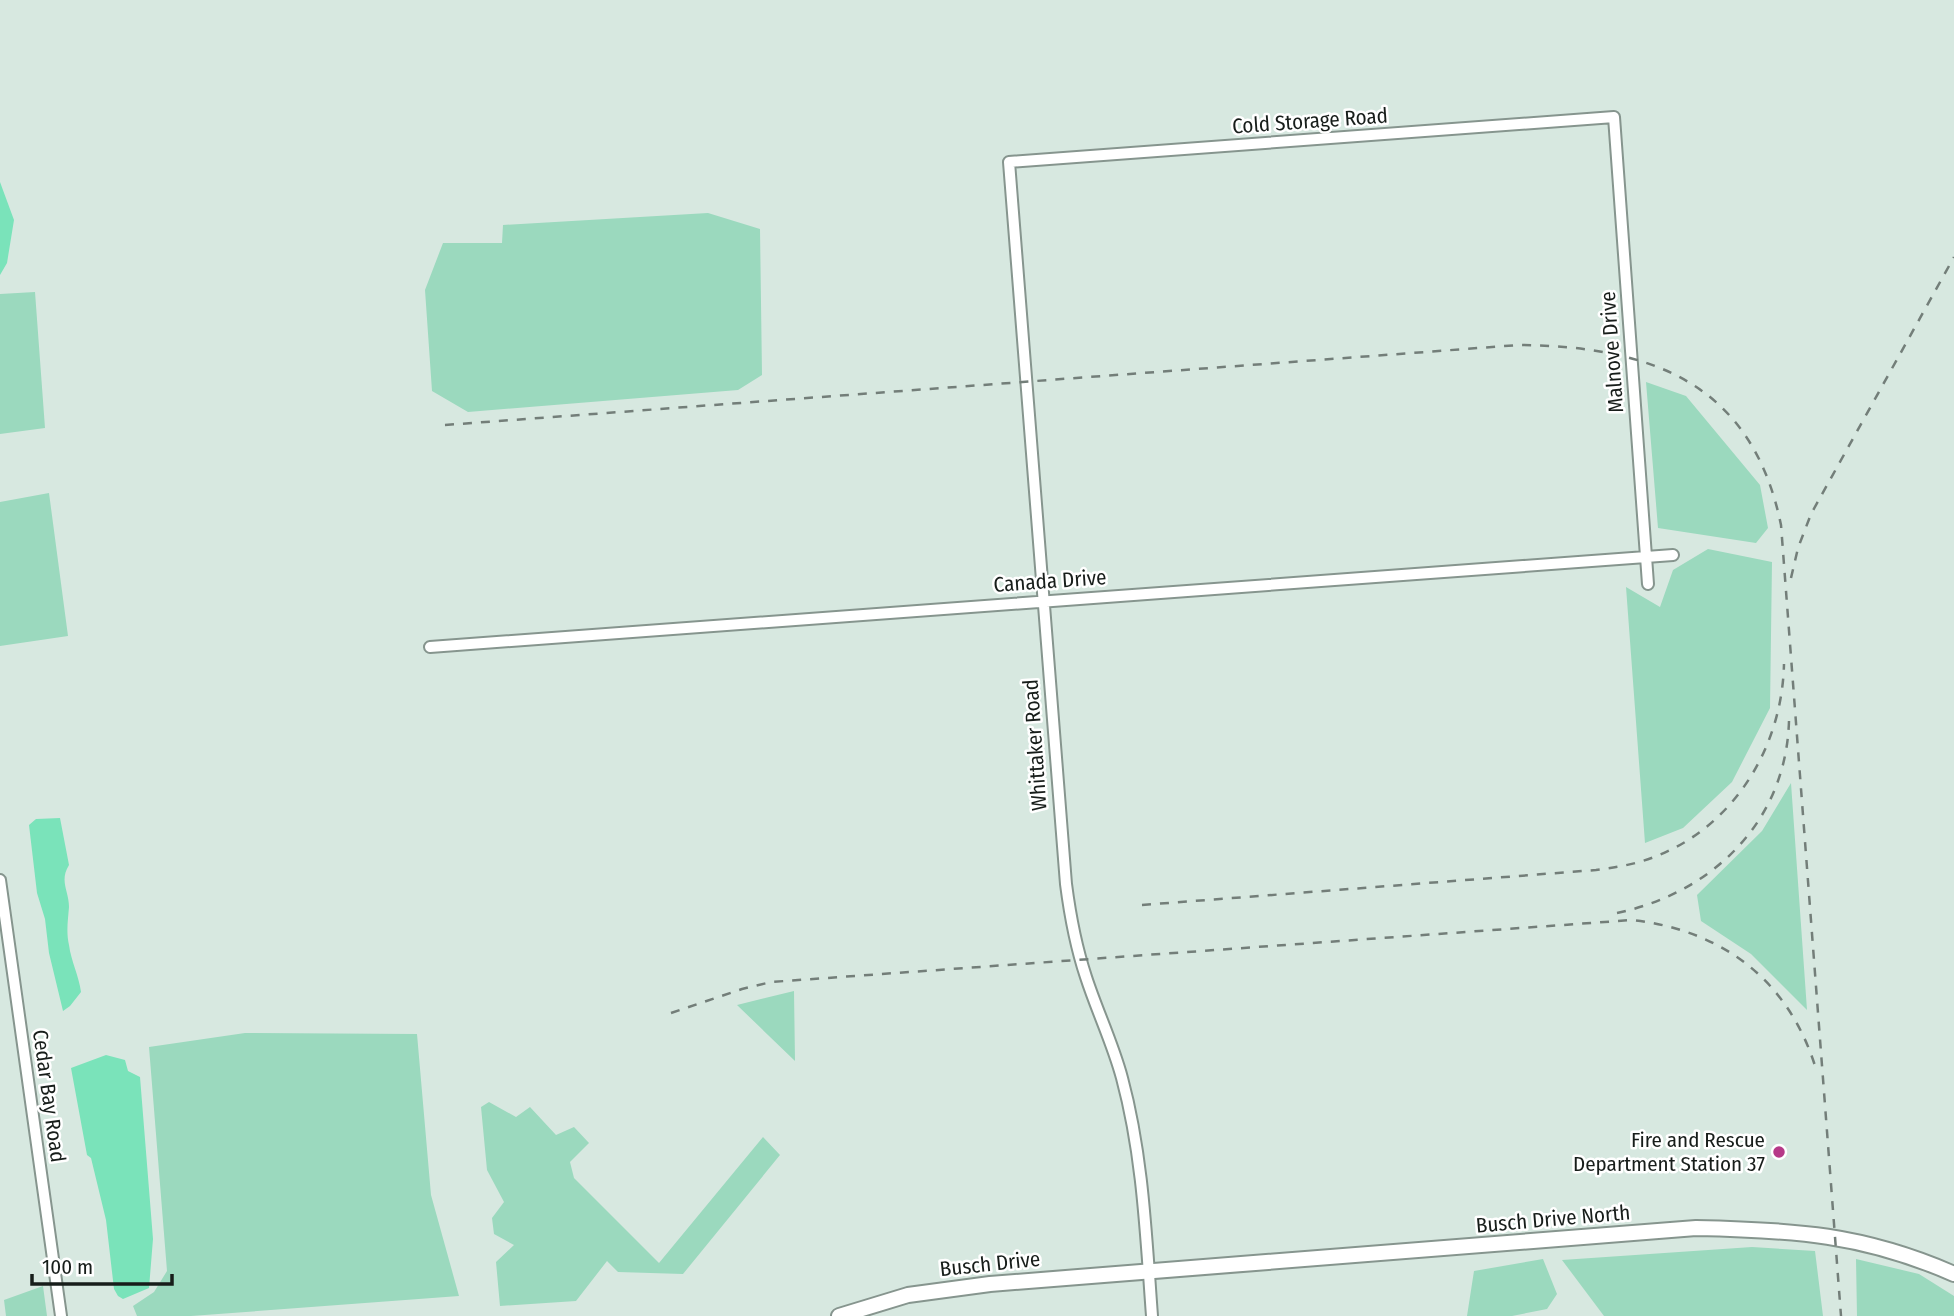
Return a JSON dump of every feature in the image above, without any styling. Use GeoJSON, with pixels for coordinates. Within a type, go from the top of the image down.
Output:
{"type":"FeatureCollection","features":[{"type":"Feature","properties":{"kind":"street","name":"Cold Storage Road"},"geometry":{"type":"LineString","coordinates":[[1009,162],[1614,117]]}},
{"type":"Feature","properties":{"kind":"street","name":"Malnove Drive"},"geometry":{"type":"LineString","coordinates":[[1614,117],[1648,584]]}},
{"type":"Feature","properties":{"kind":"street","name":"Whittaker Road"},"geometry":{"type":"LineString","coordinates":[[1009,162],[1066,884],[1071,919],[1086,978],[1121,1075],[1133,1124],[1152,1316]]}},
{"type":"Feature","properties":{"kind":"street","name":"Canada Drive"},"geometry":{"type":"LineString","coordinates":[[430,647],[1673,555]]}},
{"type":"Feature","properties":{"kind":"street","name":"Cedar Bay Road"},"geometry":{"type":"LineString","coordinates":[[0,880],[61,1316]]}},
{"type":"Feature","properties":{"kind":"street","name":"Busch Drive North"},"geometry":{"type":"LineString","coordinates":[[1149,1271],[1696,1228],[1769,1230],[1835,1237],[1867,1243],[1918,1259],[1954,1275]]}},
{"type":"Feature","properties":{"kind":"street","name":"Busch Drive"},"geometry":{"type":"LineString","coordinates":[[839,1316],[881,1302],[948,1288],[1149,1271]]}},
{"type":"Feature","properties":{"kind":"shaded area"},"geometry":{"type":"Polygon","coordinates":[[[0,182],[14,220],[7,263],[0,275],[0,182]]]}},
{"type":"Feature","properties":{"kind":"shaded area"},"geometry":{"type":"Polygon","coordinates":[[[708,213],[760,229],[762,375],[738,390],[468,412],[432,391],[425,290],[443,243],[502,243],[503,225],[708,213]]]}},
{"type":"Feature","properties":{"kind":"shaded area"},"geometry":{"type":"Polygon","coordinates":[[[35,292],[45,428],[0,434],[0,294],[35,292]]]}},
{"type":"Feature","properties":{"kind":"shaded area"},"geometry":{"type":"Polygon","coordinates":[[[1646,382],[1686,396],[1760,485],[1768,528],[1756,543],[1658,528],[1646,382]]]}},
{"type":"Feature","properties":{"kind":"shaded area"},"geometry":{"type":"Polygon","coordinates":[[[49,493],[68,636],[0,646],[0,502],[49,493]]]}},
{"type":"Feature","properties":{"kind":"shaded area"},"geometry":{"type":"Polygon","coordinates":[[[1708,549],[1772,562],[1770,708],[1732,782],[1683,828],[1645,843],[1626,587],[1660,607],[1673,570],[1708,549]]]}},
{"type":"Feature","properties":{"kind":"shaded area"},"geometry":{"type":"Polygon","coordinates":[[[1791,783],[1807,1010],[1751,954],[1701,921],[1697,895],[1762,831],[1791,783]]]}},
{"type":"Feature","properties":{"kind":"shaded area"},"geometry":{"type":"Polygon","coordinates":[[[60,818],[69,865],[65,876],[69,901],[68,940],[81,992],[63,1011],[49,953],[45,919],[37,893],[29,825],[36,819],[60,818]]]}},
{"type":"Feature","properties":{"kind":"shaded area"},"geometry":{"type":"Polygon","coordinates":[[[794,991],[795,1061],[737,1005],[794,991]]]}},
{"type":"Feature","properties":{"kind":"shaded area"},"geometry":{"type":"Polygon","coordinates":[[[245,1033],[417,1034],[431,1195],[459,1296],[191,1316],[137,1316],[133,1306],[154,1292],[167,1271],[149,1047],[245,1033]]]}},
{"type":"Feature","properties":{"kind":"shaded area"},"geometry":{"type":"Polygon","coordinates":[[[106,1055],[125,1060],[128,1071],[140,1077],[153,1239],[149,1288],[123,1299],[114,1289],[106,1220],[91,1158],[87,1155],[71,1068],[106,1055]]]}},
{"type":"Feature","properties":{"kind":"shaded area"},"geometry":{"type":"Polygon","coordinates":[[[489,1102],[516,1117],[530,1107],[556,1135],[574,1127],[589,1143],[570,1162],[574,1178],[659,1263],[763,1137],[780,1155],[683,1274],[618,1272],[607,1261],[576,1301],[500,1306],[496,1262],[514,1245],[494,1234],[492,1218],[504,1202],[487,1170],[481,1107],[489,1102]]]}},
{"type":"Feature","properties":{"kind":"shaded area"},"geometry":{"type":"Polygon","coordinates":[[[1752,1247],[1815,1251],[1823,1316],[1604,1316],[1562,1260],[1752,1247]]]}},
{"type":"Feature","properties":{"kind":"shaded area"},"geometry":{"type":"Polygon","coordinates":[[[1543,1259],[1557,1294],[1547,1309],[1512,1316],[1467,1316],[1474,1271],[1543,1259]]]}},
{"type":"Feature","properties":{"kind":"shaded area"},"geometry":{"type":"Polygon","coordinates":[[[1856,1259],[1919,1274],[1954,1296],[1954,1316],[1857,1316],[1856,1259]]]}},
{"type":"Feature","properties":{"kind":"shaded area"},"geometry":{"type":"Polygon","coordinates":[[[43,1286],[47,1316],[6,1316],[4,1300],[43,1286]]]}},
{"type":"Feature","properties":{"kind":"railway"},"geometry":{"type":"LineString","coordinates":[[1791,578],[1798,548],[1811,514],[1954,257]]}},
{"type":"Feature","properties":{"kind":"railway"},"geometry":{"type":"LineString","coordinates":[[445,425],[1519,345],[1567,347],[1612,354],[1652,365],[1689,382],[1720,406],[1746,437],[1767,477],[1781,525],[1841,1316]]}},
{"type":"Feature","properties":{"kind":"railway"},"geometry":{"type":"LineString","coordinates":[[1142,905],[1596,870],[1639,862],[1670,850],[1699,833],[1723,812],[1744,787],[1773,729],[1781,697],[1784,664]]}},
{"type":"Feature","properties":{"kind":"railway"},"geometry":{"type":"LineString","coordinates":[[1617,913],[1652,903],[1684,889],[1712,870],[1738,847],[1758,821],[1774,791],[1785,757],[1789,721]]}},
{"type":"Feature","properties":{"kind":"railway"},"geometry":{"type":"LineString","coordinates":[[671,1013],[771,982],[1632,920],[1695,935],[1723,948],[1748,965],[1770,985],[1789,1010],[1804,1037],[1816,1069]]}},
{"type":"Feature","properties":{"kind":"place","name":"Fire and Rescue Department Station 37"},"geometry":{"type":"Point","coordinates":[1779,1152]}}]}
